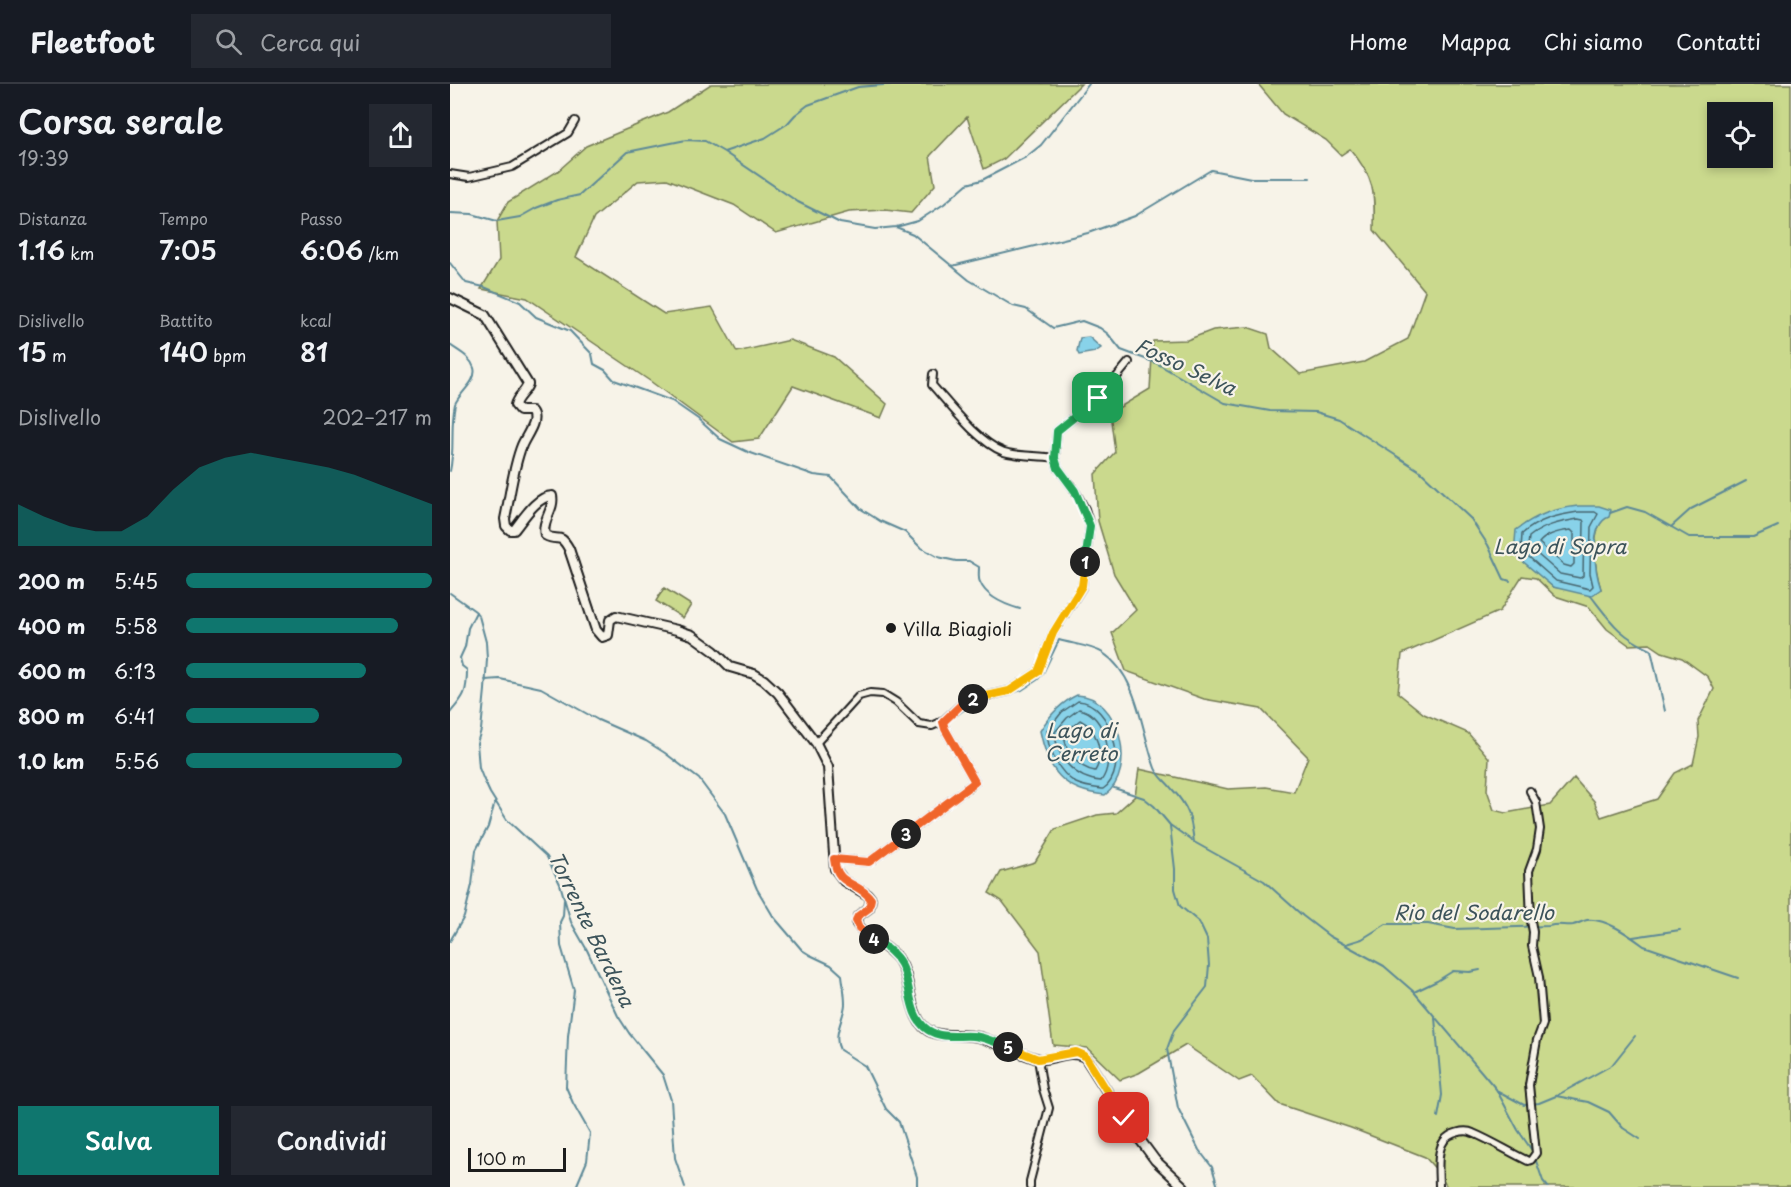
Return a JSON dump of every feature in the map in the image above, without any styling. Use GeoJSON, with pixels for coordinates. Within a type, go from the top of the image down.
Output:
{"type":"FeatureCollection","features":[{"type":"Feature","properties":{"kind":"street"},"geometry":{"type":"LineString","coordinates":[[450,174],[469,177],[512,167],[568,133],[575,121]]}},
{"type":"Feature","properties":{"kind":"street"},"geometry":{"type":"LineString","coordinates":[[450,298],[485,315],[528,384],[525,392],[516,399],[515,405],[520,411],[531,411],[534,420],[521,447],[505,519],[506,526],[514,530],[541,500],[546,496],[552,496],[553,502],[544,530],[545,535],[550,538],[564,539],[602,637],[608,635],[610,620],[616,616],[677,630],[692,636],[714,651],[730,667],[754,674],[772,687],[789,706],[824,756],[829,776],[835,869],[844,881],[871,899],[869,908],[858,916],[857,924],[894,954],[900,962],[917,1018],[922,1026],[943,1036],[975,1036],[1038,1059],[1076,1052],[1085,1056],[1124,1118],[1155,1160],[1184,1187]]}},
{"type":"Feature","properties":{"kind":"street"},"geometry":{"type":"LineString","coordinates":[[816,743],[859,696],[870,693],[883,694],[919,724],[932,726],[943,722],[965,701],[1009,691],[1038,672],[1053,633],[1082,586],[1090,526],[1085,509],[1058,468],[1055,458],[1057,431],[1101,396],[1129,362]]}},
{"type":"Feature","properties":{"kind":"street"},"geometry":{"type":"LineString","coordinates":[[933,374],[932,385],[974,429],[995,447],[1004,452],[1025,456],[1055,458]]}},
{"type":"Feature","properties":{"kind":"street"},"geometry":{"type":"LineString","coordinates":[[834,859],[869,862],[975,782],[943,722]]}},
{"type":"Feature","properties":{"kind":"street"},"geometry":{"type":"LineString","coordinates":[[1439,1187],[1441,1148],[1449,1135],[1472,1132],[1528,1161],[1536,1153],[1529,1085],[1537,1040],[1543,1024],[1539,977],[1532,946],[1529,871],[1537,849],[1540,829],[1536,802],[1530,791]]}},
{"type":"Feature","properties":{"kind":"street"},"geometry":{"type":"LineString","coordinates":[[1030,1187],[1049,1108],[1038,1059]]}},
{"type":"Feature","properties":{"kind":"green space"},"geometry":{"type":"Polygon","coordinates":[[[711,84],[1081,84],[1004,159],[984,169],[967,117],[930,156],[935,185],[911,213],[885,210],[849,212],[776,233],[734,205],[667,179],[638,181],[594,218],[576,257],[664,314],[712,307],[737,352],[790,340],[834,357],[887,404],[881,418],[793,386],[759,439],[733,442],[650,381],[527,298],[481,289],[499,260],[497,221],[508,202],[558,171],[586,146],[668,112],[711,84]]]}},
{"type":"Feature","properties":{"kind":"green space"},"geometry":{"type":"Polygon","coordinates":[[[1258,84],[1791,84],[1791,1187],[1447,1187],[1439,1173],[1425,1157],[1351,1128],[1279,1104],[1252,1076],[1239,1081],[1186,1045],[1139,1073],[1120,1080],[1087,1048],[1053,1045],[1040,951],[1002,901],[989,893],[1001,872],[1035,862],[1055,829],[1097,815],[1116,813],[1135,796],[1139,769],[1228,789],[1266,787],[1294,792],[1308,757],[1261,709],[1204,699],[1126,671],[1112,633],[1136,610],[1114,574],[1098,521],[1095,474],[1115,452],[1110,413],[1150,389],[1153,341],[1187,340],[1213,330],[1247,327],[1268,334],[1271,348],[1300,374],[1364,362],[1408,339],[1425,291],[1374,230],[1372,186],[1358,159],[1350,149],[1341,155],[1326,140],[1283,114],[1258,84]],[[1603,519],[1539,574],[1553,587],[1601,589],[1595,544],[1603,519]],[[1522,576],[1500,611],[1402,654],[1398,693],[1424,714],[1468,733],[1489,758],[1487,790],[1494,810],[1506,813],[1550,805],[1574,778],[1594,801],[1601,817],[1657,799],[1675,773],[1693,764],[1699,737],[1698,721],[1714,689],[1708,677],[1682,658],[1662,652],[1650,644],[1629,645],[1607,629],[1589,607],[1555,596],[1536,578],[1522,576]]]}},
{"type":"Feature","properties":{"kind":"green space"},"geometry":{"type":"Polygon","coordinates":[[[664,588],[691,605],[683,618],[656,601],[664,588]]]}},
{"type":"Feature","properties":{"kind":"water"},"geometry":{"type":"Polygon","coordinates":[[[1089,337],[1101,348],[1095,352],[1079,355],[1077,351],[1080,338],[1089,337]]]}},
{"type":"Feature","properties":{"kind":"water","name":"Lago di Sopra"},"geometry":{"type":"Polygon","coordinates":[[[1578,506],[1599,506],[1611,510],[1609,517],[1602,521],[1598,529],[1595,561],[1601,589],[1591,596],[1553,587],[1514,554],[1516,530],[1545,514],[1578,506]]]}},
{"type":"Feature","properties":{"kind":"water","name":"Lago di Cerreto"},"geometry":{"type":"Polygon","coordinates":[[[1077,695],[1092,699],[1104,708],[1120,736],[1121,769],[1115,784],[1105,795],[1090,793],[1068,784],[1053,768],[1043,745],[1040,731],[1043,725],[1060,706],[1077,695]]]}},
{"type":"Feature","properties":{"kind":"waterway"},"geometry":{"type":"LineString","coordinates":[[724,152],[765,138],[787,124],[808,105],[858,87],[895,84]]}},
{"type":"Feature","properties":{"kind":"waterway","name":"Fosso Selva"},"geometry":{"type":"LineString","coordinates":[[450,213],[472,214],[497,221],[520,217],[557,200],[580,195],[627,152],[686,140],[705,141],[798,202],[840,223],[875,229],[896,227],[918,221],[944,204],[967,184],[982,180],[1026,157],[1041,145],[1089,84]]}},
{"type":"Feature","properties":{"kind":"waterway","name":"Fosso Selva"},"geometry":{"type":"LineString","coordinates":[[896,227],[913,234],[952,266],[1088,233],[1135,216],[1211,170],[1251,178],[1310,178]]}},
{"type":"Feature","properties":{"kind":"waterway"},"geometry":{"type":"LineString","coordinates":[[450,263],[466,283],[484,287],[520,302],[536,317],[570,331],[592,354],[594,364],[605,370],[614,380],[672,401],[698,419],[720,439],[748,452],[814,475],[831,477],[861,509],[880,521],[905,532],[920,547],[938,557],[969,561],[979,567],[979,581],[987,592],[1003,603],[1020,609]]}},
{"type":"Feature","properties":{"kind":"waterway","name":"Fosso Selva"},"geometry":{"type":"LineString","coordinates":[[952,266],[969,280],[1013,306],[1026,309],[1053,328],[1082,321],[1100,328],[1121,350],[1156,363],[1225,403],[1270,411],[1316,412],[1339,419],[1420,471],[1471,519],[1488,545],[1504,579],[1510,581]]}},
{"type":"Feature","properties":{"kind":"waterway","name":"Torrente Bardena"},"geometry":{"type":"LineString","coordinates":[[450,345],[470,360],[474,368],[471,382],[455,404],[450,471]]}},
{"type":"Feature","properties":{"kind":"waterway"},"geometry":{"type":"LineString","coordinates":[[1671,527],[1691,509],[1746,481]]}},
{"type":"Feature","properties":{"kind":"waterway"},"geometry":{"type":"LineString","coordinates":[[1610,513],[1627,507],[1645,512],[1689,537],[1753,537],[1778,526]]}},
{"type":"Feature","properties":{"kind":"waterway","name":"Torrente Bardena"},"geometry":{"type":"LineString","coordinates":[[450,593],[479,616],[486,642],[485,690],[481,730],[477,743],[479,768],[490,793],[507,820],[547,857],[560,884],[571,922],[618,1016],[663,1075],[671,1100],[675,1158],[685,1187]]}},
{"type":"Feature","properties":{"kind":"waterway"},"geometry":{"type":"LineString","coordinates":[[1591,596],[1617,628],[1651,650],[1665,711]]}},
{"type":"Feature","properties":{"kind":"waterway"},"geometry":{"type":"LineString","coordinates":[[450,713],[462,698],[465,690],[467,670],[462,666],[460,658],[465,647],[468,628],[476,612]]}},
{"type":"Feature","properties":{"kind":"waterway"},"geometry":{"type":"LineString","coordinates":[[954,717],[972,704],[1022,690],[1037,680],[1043,673],[1059,640],[1103,653],[1115,663],[1132,690],[1155,768],[1186,807],[1194,842]]}},
{"type":"Feature","properties":{"kind":"waterway"},"geometry":{"type":"LineString","coordinates":[[485,680],[500,679],[541,688],[598,720],[646,741],[699,779],[725,814],[757,889],[773,916],[802,950],[831,965],[842,975],[845,1004],[837,1039],[840,1050],[865,1066],[886,1109],[899,1122],[917,1177],[917,1187]]}},
{"type":"Feature","properties":{"kind":"waterway","name":"Rio del Sodarello"},"geometry":{"type":"LineString","coordinates":[[1114,788],[1144,798],[1170,825],[1194,842],[1264,881],[1329,936],[1384,966],[1414,992],[1496,1089],[1533,1152]]}},
{"type":"Feature","properties":{"kind":"waterway"},"geometry":{"type":"LineString","coordinates":[[450,941],[464,917],[472,885],[476,850],[488,827],[495,802]]}},
{"type":"Feature","properties":{"kind":"waterway"},"geometry":{"type":"LineString","coordinates":[[1170,826],[1175,889],[1180,906],[1199,922],[1207,939],[1209,965],[1207,987],[1174,1030],[1167,1049],[1178,1108],[1199,1150],[1212,1167],[1218,1187]]}},
{"type":"Feature","properties":{"kind":"waterway"},"geometry":{"type":"LineString","coordinates":[[564,899],[563,916],[560,922],[561,946],[574,990],[568,1036],[566,1087],[590,1133],[587,1161],[576,1187]]}},
{"type":"Feature","properties":{"kind":"waterway","name":"Rio del Sodarello"},"geometry":{"type":"LineString","coordinates":[[1346,944],[1362,939],[1386,924],[1428,924],[1455,929],[1573,925],[1594,920],[1617,928],[1644,946],[1738,978]]}},
{"type":"Feature","properties":{"kind":"waterway"},"geometry":{"type":"LineString","coordinates":[[1633,937],[1680,930]]}},
{"type":"Feature","properties":{"kind":"waterway"},"geometry":{"type":"LineString","coordinates":[[1414,992],[1453,971],[1480,970]]}},
{"type":"Feature","properties":{"kind":"waterway"},"geometry":{"type":"LineString","coordinates":[[1435,1018],[1442,1095],[1438,1117]]}},
{"type":"Feature","properties":{"kind":"waterway"},"geometry":{"type":"LineString","coordinates":[[1498,1091],[1524,1105],[1539,1103],[1612,1065],[1635,1036]]}},
{"type":"Feature","properties":{"kind":"waterway"},"geometry":{"type":"LineString","coordinates":[[1556,1096],[1588,1102],[1609,1112],[1623,1128],[1640,1139]]}},
{"type":"Feature","properties":{"kind":"waterway","name":"Rio del Sodarello"},"geometry":{"type":"LineString","coordinates":[[1535,1158],[1543,1181],[1548,1187]]}},
{"type":"Feature","properties":{"kind":"place","name":"Villa Biagioli"},"geometry":{"type":"Point","coordinates":[891,628]}},
{"type":"Feature","properties":{"kind":"route"},"geometry":{"type":"LineString","coordinates":[[1098,398],[1057,431],[1055,458],[1058,468],[1085,509],[1090,526],[1082,586],[1053,633],[1038,672],[1009,691],[965,701],[943,722],[975,782],[869,862],[834,859],[835,869],[844,881],[871,899],[869,908],[858,916],[857,924],[859,928],[894,954],[900,962],[917,1018],[922,1026],[943,1036],[975,1036],[1038,1059],[1076,1052],[1085,1056],[1124,1118]]}}]}
